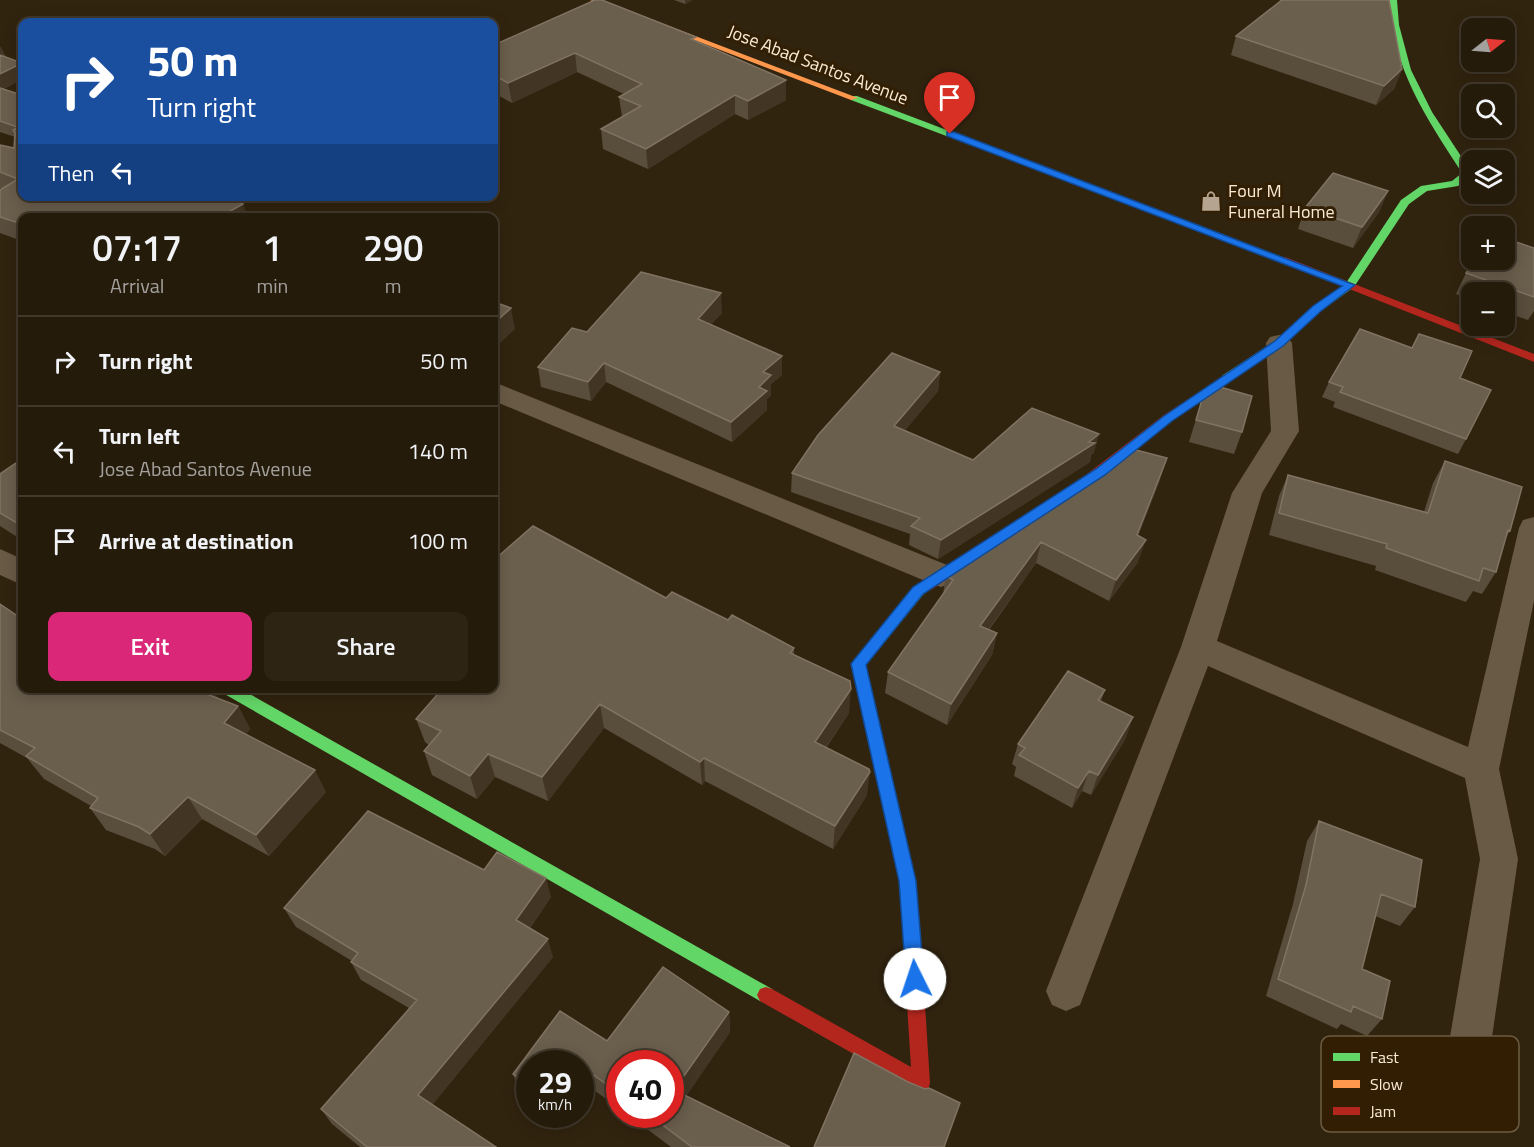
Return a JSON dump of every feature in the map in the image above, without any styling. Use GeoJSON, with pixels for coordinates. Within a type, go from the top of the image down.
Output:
{"type":"FeatureCollection","features":[{"type":"Feature","properties":{"kind":"street","name":"Jose Abad Santos Avenue"},"geometry":{"type":"LineString","coordinates":[[594,0],[1350,285],[1534,358]]}},
{"type":"Feature","properties":{"kind":"street"},"geometry":{"type":"LineString","coordinates":[[1071,491],[1101,472],[1168,418],[1279,343],[1317,309],[1350,285],[1405,202],[1424,188],[1455,184],[1467,172],[1415,90],[1399,54],[1391,20],[1393,0]]}},
{"type":"Feature","properties":{"kind":"street"},"geometry":{"type":"LineString","coordinates":[[1066,991],[1198,647],[1247,493],[1285,431],[1279,343]]}},
{"type":"Feature","properties":{"kind":"street"},"geometry":{"type":"LineString","coordinates":[[498,393],[941,575]]}},
{"type":"Feature","properties":{"kind":"street"},"geometry":{"type":"LineString","coordinates":[[235,693],[921,1083],[908,881],[859,664],[918,591],[1031,517]]}},
{"type":"Feature","properties":{"kind":"street"},"geometry":{"type":"LineString","coordinates":[[1471,1036],[1498,860],[1481,769],[1534,528]]}},
{"type":"Feature","properties":{"kind":"street"},"geometry":{"type":"LineString","coordinates":[[0,560],[18,571]]}},
{"type":"Feature","properties":{"kind":"street"},"geometry":{"type":"LineString","coordinates":[[1198,647],[1481,769]]}},
{"type":"Feature","properties":{"kind":"building"},"geometry":{"type":"Polygon","coordinates":[[[595,0],[602,0],[696,37],[691,39],[786,80],[748,101],[735,95],[646,149],[601,129],[641,106],[619,97],[642,84],[575,53],[508,83],[498,77],[498,43],[595,0]]]}},
{"type":"Feature","properties":{"kind":"building"},"geometry":{"type":"Polygon","coordinates":[[[1282,0],[1389,0],[1402,69],[1384,86],[1236,36],[1282,0]]]}},
{"type":"Feature","properties":{"kind":"building"},"geometry":{"type":"Polygon","coordinates":[[[0,55],[18,62],[18,65],[0,74],[0,55]]]}},
{"type":"Feature","properties":{"kind":"building"},"geometry":{"type":"Polygon","coordinates":[[[0,88],[18,94],[18,126],[0,121],[0,88]]]}},
{"type":"Feature","properties":{"kind":"building"},"geometry":{"type":"Polygon","coordinates":[[[18,127],[18,179],[0,172],[0,145],[14,148],[15,133],[13,130],[18,127]]]}},
{"type":"Feature","properties":{"kind":"building"},"geometry":{"type":"Polygon","coordinates":[[[1333,173],[1388,191],[1362,227],[1305,208],[1333,173]]]}},
{"type":"Feature","properties":{"kind":"building"},"geometry":{"type":"Polygon","coordinates":[[[18,179],[18,201],[236,201],[243,204],[227,213],[18,213],[18,223],[0,217],[0,190],[18,179]]]}},
{"type":"Feature","properties":{"kind":"building"},"geometry":{"type":"Polygon","coordinates":[[[1515,242],[1534,248],[1534,297],[1515,290],[1515,282],[1492,282],[1466,273],[1468,270],[1515,270],[1515,242]]]}},
{"type":"Feature","properties":{"kind":"building"},"geometry":{"type":"Polygon","coordinates":[[[641,272],[721,293],[698,319],[782,356],[763,372],[771,375],[759,387],[767,391],[731,422],[604,363],[588,382],[538,367],[572,328],[587,332],[641,272]]]}},
{"type":"Feature","properties":{"kind":"building"},"geometry":{"type":"Polygon","coordinates":[[[498,303],[511,308],[498,319],[498,303]]]}},
{"type":"Feature","properties":{"kind":"building"},"geometry":{"type":"Polygon","coordinates":[[[1360,329],[1412,348],[1419,334],[1472,351],[1460,378],[1491,390],[1466,439],[1340,392],[1343,387],[1329,382],[1360,329]]]}},
{"type":"Feature","properties":{"kind":"building"},"geometry":{"type":"Polygon","coordinates":[[[892,353],[940,372],[894,426],[973,460],[1032,408],[1099,434],[1089,442],[1095,443],[941,540],[911,526],[920,518],[792,473],[818,435],[892,353]]]}},
{"type":"Feature","properties":{"kind":"building"},"geometry":{"type":"Polygon","coordinates":[[[1212,387],[1252,396],[1242,432],[1196,420],[1204,393],[1212,387]]]}},
{"type":"Feature","properties":{"kind":"building"},"geometry":{"type":"Polygon","coordinates":[[[1132,449],[1167,458],[1137,535],[1146,540],[1116,580],[1041,542],[980,626],[997,633],[951,704],[888,672],[953,580],[946,576],[951,569],[1132,449]]]}},
{"type":"Feature","properties":{"kind":"building"},"geometry":{"type":"Polygon","coordinates":[[[1445,461],[1522,487],[1496,572],[1483,568],[1479,581],[1386,548],[1387,544],[1279,513],[1288,475],[1428,513],[1445,461]]]}},
{"type":"Feature","properties":{"kind":"building"},"geometry":{"type":"Polygon","coordinates":[[[18,462],[18,524],[0,513],[0,474],[18,462]]]}},
{"type":"Feature","properties":{"kind":"building"},"geometry":{"type":"Polygon","coordinates":[[[533,526],[666,598],[672,592],[728,620],[732,615],[794,648],[790,653],[850,681],[851,689],[815,742],[869,769],[870,772],[835,826],[704,758],[700,762],[600,704],[542,777],[488,754],[470,776],[424,751],[441,731],[416,719],[439,693],[498,693],[498,557],[533,526]]]}},
{"type":"Feature","properties":{"kind":"building"},"geometry":{"type":"Polygon","coordinates":[[[0,604],[18,616],[18,693],[204,693],[238,706],[224,723],[315,770],[256,835],[188,797],[150,834],[139,827],[90,808],[98,798],[26,756],[35,748],[0,730],[0,604]]]}},
{"type":"Feature","properties":{"kind":"building"},"geometry":{"type":"Polygon","coordinates":[[[1068,671],[1105,690],[1098,700],[1133,717],[1098,775],[1089,771],[1078,788],[1019,755],[1025,748],[1018,744],[1068,671]]]}},
{"type":"Feature","properties":{"kind":"building"},"geometry":{"type":"Polygon","coordinates":[[[368,811],[484,870],[497,852],[546,878],[516,920],[548,939],[418,1095],[496,1147],[367,1147],[321,1109],[417,1000],[351,962],[358,953],[284,908],[368,811]]]}},
{"type":"Feature","properties":{"kind":"building"},"geometry":{"type":"Polygon","coordinates":[[[1319,821],[1422,860],[1415,907],[1381,894],[1362,969],[1390,981],[1382,1019],[1353,1006],[1351,1012],[1278,979],[1306,885],[1319,821]]]}},
{"type":"Feature","properties":{"kind":"building"},"geometry":{"type":"Polygon","coordinates":[[[663,967],[729,1012],[684,1076],[684,1050],[606,1050],[606,1084],[594,1075],[594,1050],[531,1050],[560,1011],[607,1041],[663,967]]]}},
{"type":"Feature","properties":{"kind":"building"},"geometry":{"type":"Polygon","coordinates":[[[854,1053],[908,1082],[925,1089],[929,1088],[960,1103],[944,1147],[814,1147],[854,1053]]]}},
{"type":"Feature","properties":{"kind":"building"},"geometry":{"type":"Polygon","coordinates":[[[684,1095],[790,1147],[692,1147],[667,1128],[684,1128],[684,1095]]]}},
{"type":"Feature","properties":{"kind":"traffic: fast"},"geometry":{"type":"LineString","coordinates":[[1227,378],[1279,343],[1317,309],[1350,285],[1405,202],[1424,188],[1455,184],[1467,173],[1428,112],[1407,70],[1395,25],[1393,0]]}},
{"type":"Feature","properties":{"kind":"traffic: fast"},"geometry":{"type":"LineString","coordinates":[[854,98],[1285,260]]}},
{"type":"Feature","properties":{"kind":"traffic: fast"},"geometry":{"type":"LineString","coordinates":[[912,942],[908,881],[859,664],[918,591],[926,586]]}},
{"type":"Feature","properties":{"kind":"traffic: fast"},"geometry":{"type":"LineString","coordinates":[[235,693],[766,995]]}},
{"type":"Feature","properties":{"kind":"traffic: slow"},"geometry":{"type":"LineString","coordinates":[[594,0],[854,98]]}},
{"type":"Feature","properties":{"kind":"traffic: jam"},"geometry":{"type":"LineString","coordinates":[[1285,260],[1534,358]]}},
{"type":"Feature","properties":{"kind":"traffic: jam"},"geometry":{"type":"LineString","coordinates":[[1082,484],[1168,418],[1227,378]]}},
{"type":"Feature","properties":{"kind":"traffic: jam"},"geometry":{"type":"LineString","coordinates":[[926,586],[1016,527]]}},
{"type":"Feature","properties":{"kind":"traffic: jam"},"geometry":{"type":"LineString","coordinates":[[766,995],[921,1083],[912,942]]}},
{"type":"Feature","properties":{"kind":"place","name":"Four M Funeral Home"},"geometry":{"type":"Point","coordinates":[1211,201]}},
{"type":"Feature","properties":{"kind":"route"},"geometry":{"type":"LineString","coordinates":[[915,979],[908,881],[859,664],[918,591],[1101,472],[1168,418],[1279,343],[1317,309],[1350,285],[950,134]]}}]}
